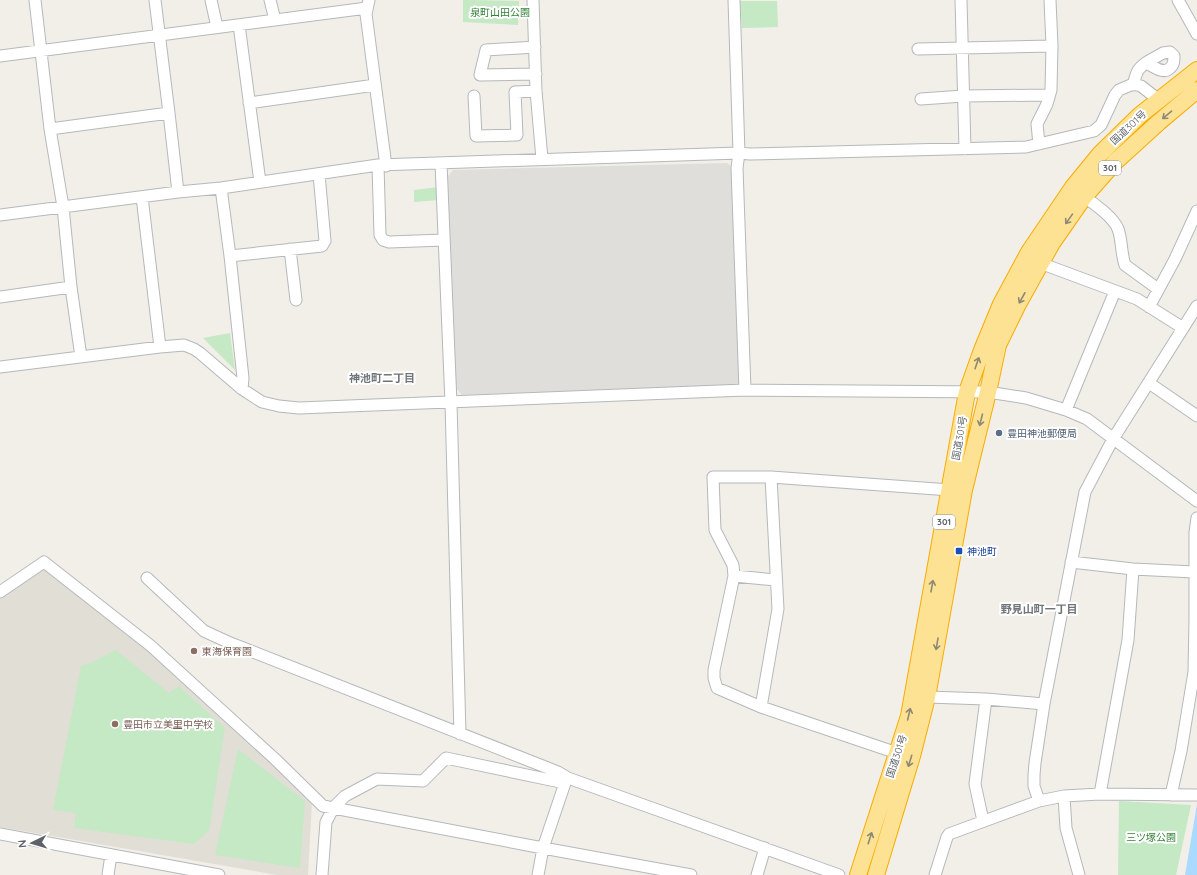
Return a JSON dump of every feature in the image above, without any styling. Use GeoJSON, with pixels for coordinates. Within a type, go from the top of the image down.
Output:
{"type":"FeatureCollection","features":[{"type":"Feature","properties":{"kind":"highway","name":"国道301号"},"geometry":{"type":"LineString","coordinates":[[858,875],[909,716],[967,392],[1001,304],[1029,252],[1073,187],[1100,154],[1140,115],[1197,70]]}},
{"type":"Feature","properties":{"kind":"highway","name":"国道301号"},"geometry":{"type":"LineString","coordinates":[[876,875],[912,756],[927,697],[964,490],[998,345],[1040,263],[1084,197],[1115,162],[1197,90]]}},
{"type":"Feature","properties":{"kind":"street"},"geometry":{"type":"LineString","coordinates":[[35,0],[50,129],[63,207],[71,287],[81,357]]}},
{"type":"Feature","properties":{"kind":"street"},"geometry":{"type":"LineString","coordinates":[[155,0],[170,113],[178,192]]}},
{"type":"Feature","properties":{"kind":"street"},"geometry":{"type":"LineString","coordinates":[[211,0],[217,27]]}},
{"type":"Feature","properties":{"kind":"street"},"geometry":{"type":"LineString","coordinates":[[270,0],[275,20]]}},
{"type":"Feature","properties":{"kind":"street"},"geometry":{"type":"LineString","coordinates":[[533,0],[536,90],[542,159]]}},
{"type":"Feature","properties":{"kind":"street"},"geometry":{"type":"LineString","coordinates":[[734,0],[738,153],[737,168],[745,390]]}},
{"type":"Feature","properties":{"kind":"street"},"geometry":{"type":"LineString","coordinates":[[961,0],[965,149]]}},
{"type":"Feature","properties":{"kind":"street"},"geometry":{"type":"LineString","coordinates":[[1039,144],[1038,124],[1051,90],[1052,46],[1050,0]]}},
{"type":"Feature","properties":{"kind":"street"},"geometry":{"type":"LineString","coordinates":[[1178,0],[1197,34]]}},
{"type":"Feature","properties":{"kind":"street"},"geometry":{"type":"LineString","coordinates":[[0,56],[275,20],[368,4],[366,14],[376,85],[382,166],[380,235],[383,240],[389,242],[444,240]]}},
{"type":"Feature","properties":{"kind":"street"},"geometry":{"type":"LineString","coordinates":[[239,25],[260,182]]}},
{"type":"Feature","properties":{"kind":"street"},"geometry":{"type":"LineString","coordinates":[[918,48],[1052,46]]}},
{"type":"Feature","properties":{"kind":"street"},"geometry":{"type":"LineString","coordinates":[[535,47],[486,50],[480,75],[536,74]]}},
{"type":"Feature","properties":{"kind":"street"},"geometry":{"type":"LineString","coordinates":[[1134,85],[1139,68],[1146,63]]}},
{"type":"Feature","properties":{"kind":"street"},"geometry":{"type":"LineString","coordinates":[[249,103],[376,85]]}},
{"type":"Feature","properties":{"kind":"street"},"geometry":{"type":"LineString","coordinates":[[0,215],[142,198],[178,192],[221,188],[382,166],[738,153],[750,154],[1026,147],[1094,131],[1101,126],[1115,94],[1126,86],[1141,86],[1159,100]]}},
{"type":"Feature","properties":{"kind":"street"},"geometry":{"type":"LineString","coordinates":[[474,96],[476,136],[517,135],[515,92],[536,90]]}},
{"type":"Feature","properties":{"kind":"street"},"geometry":{"type":"LineString","coordinates":[[921,99],[963,96],[1049,95]]}},
{"type":"Feature","properties":{"kind":"street"},"geometry":{"type":"LineString","coordinates":[[50,129],[170,113]]}},
{"type":"Feature","properties":{"kind":"street"},"geometry":{"type":"LineString","coordinates":[[442,163],[451,403],[460,734]]}},
{"type":"Feature","properties":{"kind":"street"},"geometry":{"type":"LineString","coordinates":[[230,256],[322,246],[325,241],[319,174]]}},
{"type":"Feature","properties":{"kind":"street"},"geometry":{"type":"LineString","coordinates":[[221,188],[243,378],[242,388]]}},
{"type":"Feature","properties":{"kind":"street"},"geometry":{"type":"LineString","coordinates":[[1084,197],[1097,205],[1118,229],[1125,265],[1158,289]]}},
{"type":"Feature","properties":{"kind":"street"},"geometry":{"type":"LineString","coordinates":[[142,198],[160,347]]}},
{"type":"Feature","properties":{"kind":"street"},"geometry":{"type":"LineString","coordinates":[[1149,308],[1175,259],[1197,211]]}},
{"type":"Feature","properties":{"kind":"street"},"geometry":{"type":"LineString","coordinates":[[290,249],[296,300]]}},
{"type":"Feature","properties":{"kind":"street"},"geometry":{"type":"LineString","coordinates":[[1040,263],[1137,300],[1183,328]]}},
{"type":"Feature","properties":{"kind":"street"},"geometry":{"type":"LineString","coordinates":[[0,297],[71,287]]}},
{"type":"Feature","properties":{"kind":"street"},"geometry":{"type":"LineString","coordinates":[[1066,410],[1115,291]]}},
{"type":"Feature","properties":{"kind":"street"},"geometry":{"type":"LineString","coordinates":[[1039,801],[1034,786],[1034,775],[1044,704],[1085,492],[1113,439],[1197,306]]}},
{"type":"Feature","properties":{"kind":"street"},"geometry":{"type":"LineString","coordinates":[[0,367],[184,345],[200,353],[242,388],[262,402],[279,406],[299,408],[745,390],[988,392],[1026,398],[1066,410],[1087,419],[1197,501]]}},
{"type":"Feature","properties":{"kind":"street"},"geometry":{"type":"LineString","coordinates":[[1149,383],[1197,416]]}},
{"type":"Feature","properties":{"kind":"street"},"geometry":{"type":"LineString","coordinates":[[897,753],[761,707],[717,688],[714,678],[714,670],[734,576],[733,565],[715,530],[712,477],[771,477],[950,490]]}},
{"type":"Feature","properties":{"kind":"street"},"geometry":{"type":"LineString","coordinates":[[761,707],[778,609],[771,477]]}},
{"type":"Feature","properties":{"kind":"street"},"geometry":{"type":"LineString","coordinates":[[1172,795],[1194,672],[1196,618],[1194,572],[1195,532],[1197,518]]}},
{"type":"Feature","properties":{"kind":"street"},"geometry":{"type":"LineString","coordinates":[[0,592],[44,562],[151,646],[275,759],[323,806],[690,875]]}},
{"type":"Feature","properties":{"kind":"street"},"geometry":{"type":"LineString","coordinates":[[1071,562],[1133,569],[1194,572]]}},
{"type":"Feature","properties":{"kind":"street"},"geometry":{"type":"LineString","coordinates":[[1100,794],[1128,640],[1133,569]]}},
{"type":"Feature","properties":{"kind":"street"},"geometry":{"type":"LineString","coordinates":[[734,576],[776,580]]}},
{"type":"Feature","properties":{"kind":"street"},"geometry":{"type":"LineString","coordinates":[[148,578],[204,631],[228,642],[558,772],[567,780]]}},
{"type":"Feature","properties":{"kind":"street"},"geometry":{"type":"LineString","coordinates":[[927,697],[986,699],[1044,704]]}},
{"type":"Feature","properties":{"kind":"street"},"geometry":{"type":"LineString","coordinates":[[982,821],[975,784],[986,699]]}},
{"type":"Feature","properties":{"kind":"street"},"geometry":{"type":"LineString","coordinates":[[322,875],[326,822],[334,807],[344,796],[377,779],[423,781],[446,758],[567,780],[765,848],[838,875]]}},
{"type":"Feature","properties":{"kind":"street"},"geometry":{"type":"LineString","coordinates":[[538,875],[543,848],[567,780]]}},
{"type":"Feature","properties":{"kind":"street"},"geometry":{"type":"LineString","coordinates":[[935,875],[949,834],[1039,801],[1064,796],[1100,794],[1197,795]]}},
{"type":"Feature","properties":{"kind":"street"},"geometry":{"type":"LineString","coordinates":[[1064,796],[1066,828],[1078,875]]}},
{"type":"Feature","properties":{"kind":"street"},"geometry":{"type":"LineString","coordinates":[[0,834],[219,875]]}},
{"type":"Feature","properties":{"kind":"street"},"geometry":{"type":"LineString","coordinates":[[757,875],[765,848]]}},
{"type":"Feature","properties":{"kind":"street"},"geometry":{"type":"LineString","coordinates":[[108,875],[111,855]]}},
{"type":"Feature","properties":{"kind":"shaded area"},"geometry":{"type":"Polygon","coordinates":[[[727,163],[731,166],[741,382],[737,385],[462,395],[456,388],[447,177],[453,170],[727,163]]]}},
{"type":"Feature","properties":{"kind":"shaded area","name":"豊田市立美里中学校"},"geometry":{"type":"Polygon","coordinates":[[[45,567],[148,647],[312,802],[308,875],[277,875],[0,827],[0,597],[45,567]]]}},
{"type":"Feature","properties":{"kind":"green space","name":"泉町山田公園"},"geometry":{"type":"Polygon","coordinates":[[[463,0],[519,1],[518,25],[463,22],[463,0]]]}},
{"type":"Feature","properties":{"kind":"green space"},"geometry":{"type":"Polygon","coordinates":[[[740,1],[777,1],[778,27],[742,28],[740,1]]]}},
{"type":"Feature","properties":{"kind":"green space"},"geometry":{"type":"Polygon","coordinates":[[[439,187],[439,200],[414,202],[414,190],[439,187]]]}},
{"type":"Feature","properties":{"kind":"green space"},"geometry":{"type":"Polygon","coordinates":[[[230,333],[235,370],[203,338],[230,333]]]}},
{"type":"Feature","properties":{"kind":"green space"},"geometry":{"type":"Polygon","coordinates":[[[116,650],[169,693],[179,686],[225,728],[209,831],[194,844],[74,828],[76,813],[53,810],[81,666],[116,650]]]}},
{"type":"Feature","properties":{"kind":"green space"},"geometry":{"type":"Polygon","coordinates":[[[238,749],[305,801],[300,868],[215,855],[238,749]]]}},
{"type":"Feature","properties":{"kind":"green space","name":"三ツ塚公園"},"geometry":{"type":"Polygon","coordinates":[[[1119,801],[1191,805],[1176,875],[1118,875],[1119,801]]]}},
{"type":"Feature","properties":{"kind":"water"},"geometry":{"type":"Polygon","coordinates":[[[1197,804],[1197,875],[1185,875],[1197,804]]]}},
{"type":"Feature","properties":{"kind":"place","name":"豊田神池郵便局"},"geometry":{"type":"Point","coordinates":[999,433]}},
{"type":"Feature","properties":{"kind":"place","name":"神池町"},"geometry":{"type":"Point","coordinates":[959,551]}},
{"type":"Feature","properties":{"kind":"place","name":"東海保育園"},"geometry":{"type":"Point","coordinates":[194,651]}},
{"type":"Feature","properties":{"kind":"place","name":"豊田市立美里中学校"},"geometry":{"type":"Point","coordinates":[115,724]}},
{"type":"Feature","properties":{"kind":"district","name":"神池町二丁目"},"geometry":{"type":"Point","coordinates":[382,378]}},
{"type":"Feature","properties":{"kind":"district","name":"野見山町一丁目"},"geometry":{"type":"Point","coordinates":[1039,609]}}]}
